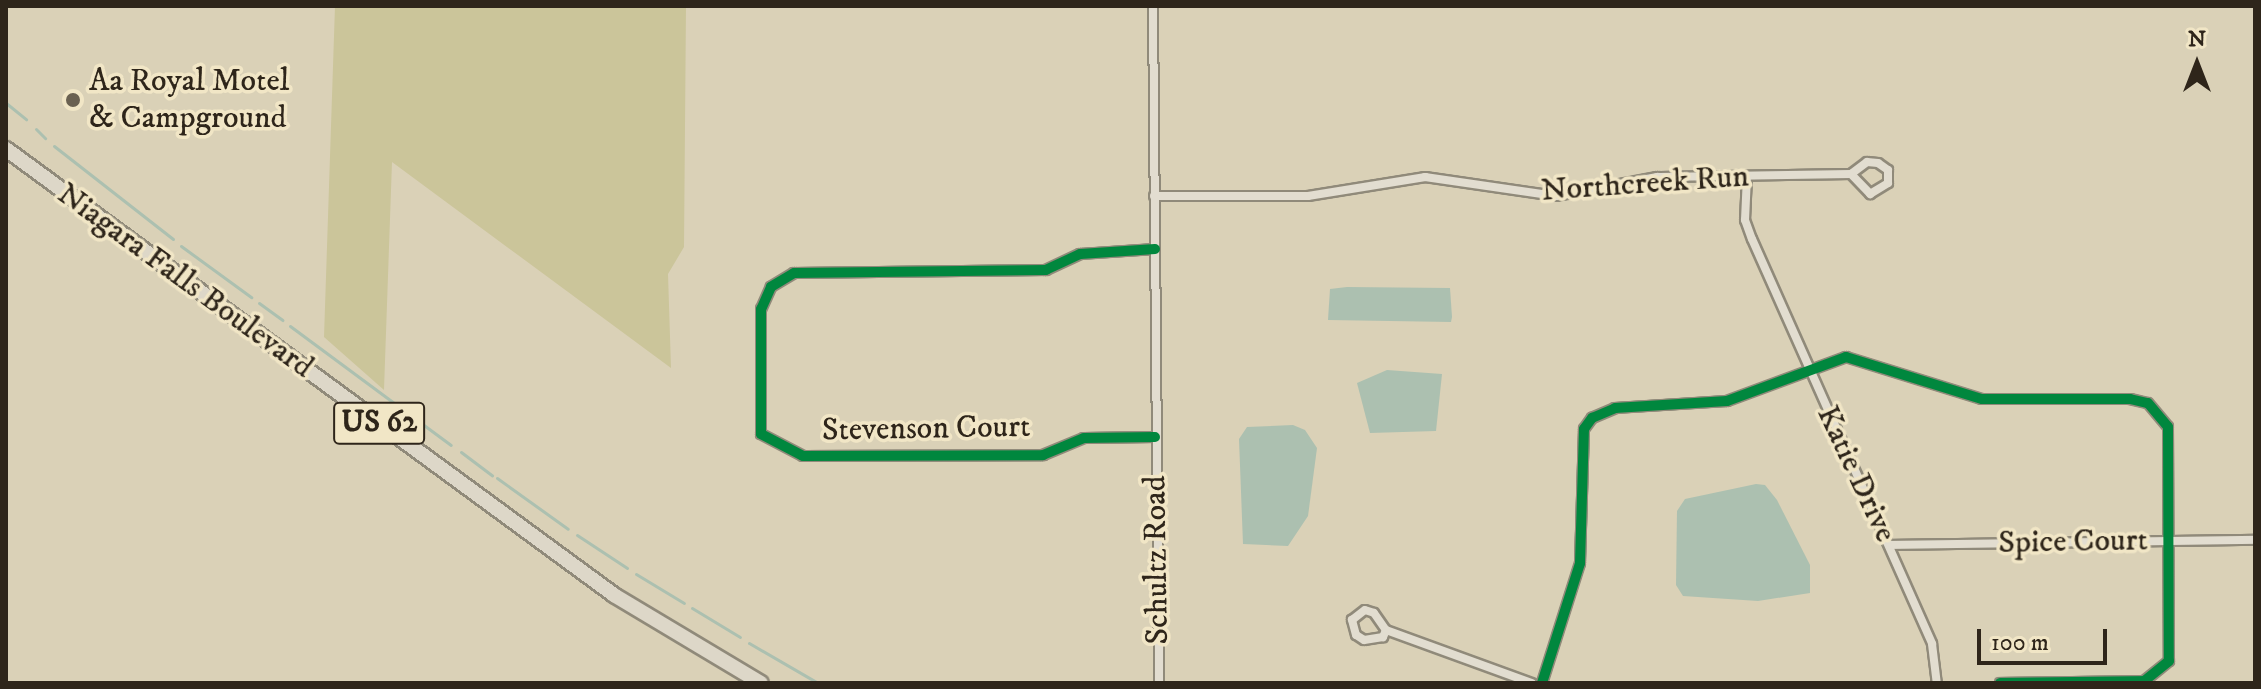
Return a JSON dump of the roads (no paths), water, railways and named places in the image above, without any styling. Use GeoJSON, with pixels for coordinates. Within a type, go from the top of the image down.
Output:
{"type":"FeatureCollection","features":[{"type":"Feature","properties":{"kind":"main road","name":"Niagara Falls Boulevard"},"geometry":{"type":"LineString","coordinates":[[6,149],[614,595],[761,683]]}},
{"type":"Feature","properties":{"kind":"street","name":"Schultz Road"},"geometry":{"type":"LineString","coordinates":[[1153,6],[1159,683]]}},
{"type":"Feature","properties":{"kind":"street","name":"Northcreek Run"},"geometry":{"type":"LineString","coordinates":[[1154,196],[1308,196],[1425,177],[1556,196],[1657,177],[1851,174],[1867,162],[1878,163],[1888,170],[1888,183],[1870,194],[1851,174]]}},
{"type":"Feature","properties":{"kind":"street","name":"Katie Drive"},"geometry":{"type":"LineString","coordinates":[[1747,176],[1745,220],[1807,369],[1890,545],[1932,644],[1937,683]]}},
{"type":"Feature","properties":{"kind":"street","name":"Stevenson Court"},"geometry":{"type":"LineString","coordinates":[[1155,249],[1080,254],[1046,270],[794,273],[771,287],[761,309],[761,434],[803,456],[1030,455],[1084,438],[1155,437]]}},
{"type":"Feature","properties":{"kind":"street"},"geometry":{"type":"LineString","coordinates":[[1542,683],[1580,563],[1584,429],[1592,418],[1615,408],[1727,401],[1846,357],[1982,399],[2148,403],[2168,427],[2173,646],[2169,661],[2159,673],[2144,681],[2000,683]]}},
{"type":"Feature","properties":{"kind":"street","name":"Spice Court"},"geometry":{"type":"LineString","coordinates":[[1890,545],[2255,540]]}},
{"type":"Feature","properties":{"kind":"street"},"geometry":{"type":"LineString","coordinates":[[1386,630],[1532,683]]}},
{"type":"Feature","properties":{"kind":"waterway"},"geometry":{"type":"LineString","coordinates":[[6,103],[26,119]]}},
{"type":"Feature","properties":{"kind":"waterway"},"geometry":{"type":"LineString","coordinates":[[36,129],[45,138]]}},
{"type":"Feature","properties":{"kind":"waterway"},"geometry":{"type":"LineString","coordinates":[[54,146],[173,239]]}},
{"type":"Feature","properties":{"kind":"waterway"},"geometry":{"type":"LineString","coordinates":[[181,246],[251,297]]}},
{"type":"Feature","properties":{"kind":"waterway"},"geometry":{"type":"LineString","coordinates":[[259,303],[282,320]]}},
{"type":"Feature","properties":{"kind":"waterway"},"geometry":{"type":"LineString","coordinates":[[290,326],[451,445]]}},
{"type":"Feature","properties":{"kind":"waterway"},"geometry":{"type":"LineString","coordinates":[[461,452],[492,475]]}},
{"type":"Feature","properties":{"kind":"waterway"},"geometry":{"type":"LineString","coordinates":[[497,478],[568,529]]}},
{"type":"Feature","properties":{"kind":"waterway"},"geometry":{"type":"LineString","coordinates":[[577,535],[627,568]]}},
{"type":"Feature","properties":{"kind":"waterway"},"geometry":{"type":"LineString","coordinates":[[636,574],[684,603]]}},
{"type":"Feature","properties":{"kind":"waterway"},"geometry":{"type":"LineString","coordinates":[[692,608],[740,637]]}},
{"type":"Feature","properties":{"kind":"waterway"},"geometry":{"type":"LineString","coordinates":[[749,643],[818,683]]}},
{"type":"Feature","properties":{"kind":"place","name":"Aa Royal Motel & Campground"},"geometry":{"type":"Point","coordinates":[73,100]}}]}
